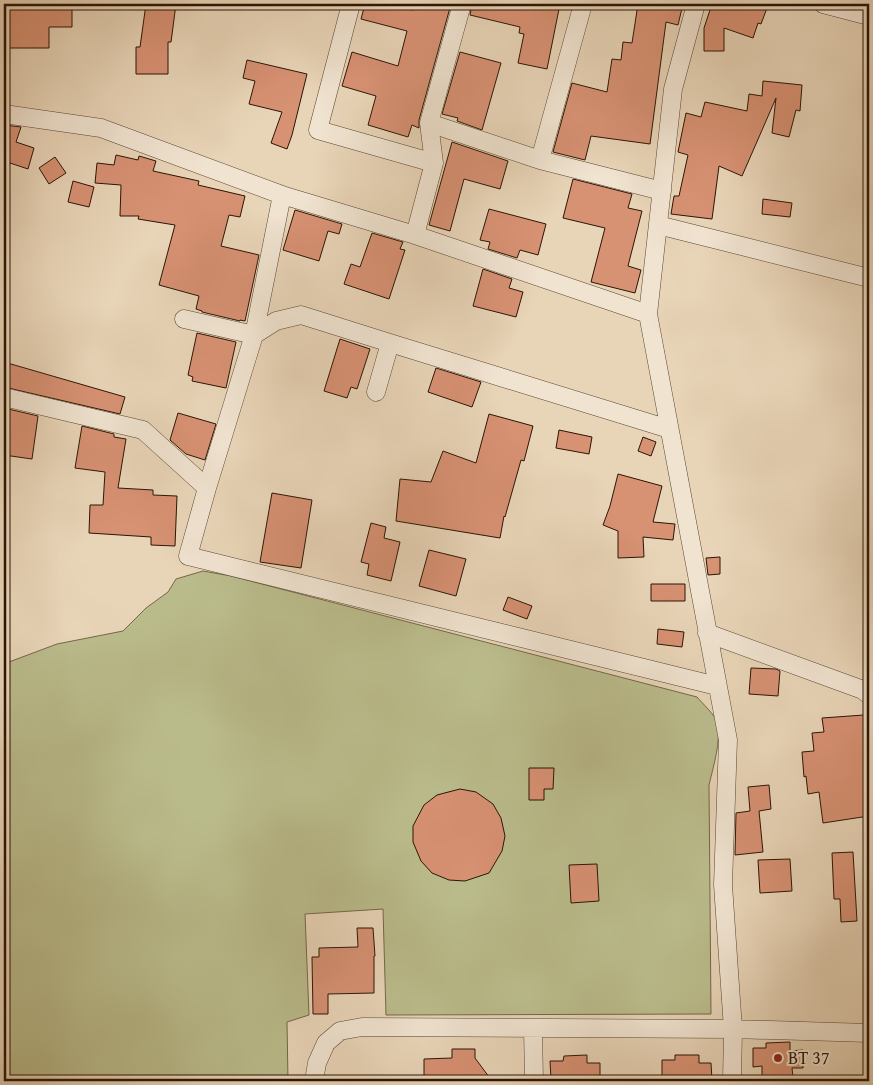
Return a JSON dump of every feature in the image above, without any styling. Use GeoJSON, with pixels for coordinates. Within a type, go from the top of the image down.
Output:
{"type":"FeatureCollection","features":[{"type":"Feature","properties":{"kind":"street"},"geometry":{"type":"LineString","coordinates":[[351,4],[318,130],[434,163]]}},
{"type":"Feature","properties":{"kind":"street"},"geometry":{"type":"LineString","coordinates":[[414,235],[434,163],[429,122],[462,4]]}},
{"type":"Feature","properties":{"kind":"street"},"geometry":{"type":"LineString","coordinates":[[540,160],[583,4]]}},
{"type":"Feature","properties":{"kind":"street"},"geometry":{"type":"LineString","coordinates":[[696,4],[673,89],[648,314],[728,740],[723,885],[733,1029],[732,1081]]}},
{"type":"Feature","properties":{"kind":"street"},"geometry":{"type":"LineString","coordinates":[[823,4],[869,16]]}},
{"type":"Feature","properties":{"kind":"street"},"geometry":{"type":"LineString","coordinates":[[4,114],[101,128],[282,195],[414,235],[648,314]]}},
{"type":"Feature","properties":{"kind":"street"},"geometry":{"type":"LineString","coordinates":[[429,122],[540,160],[662,191]]}},
{"type":"Feature","properties":{"kind":"street"},"geometry":{"type":"LineString","coordinates":[[282,195],[254,336],[188,556],[718,686]]}},
{"type":"Feature","properties":{"kind":"street"},"geometry":{"type":"LineString","coordinates":[[658,225],[869,278]]}},
{"type":"Feature","properties":{"kind":"street"},"geometry":{"type":"LineString","coordinates":[[184,319],[254,336],[276,321],[301,315],[669,429]]}},
{"type":"Feature","properties":{"kind":"street"},"geometry":{"type":"LineString","coordinates":[[376,392],[390,343]]}},
{"type":"Feature","properties":{"kind":"street"},"geometry":{"type":"LineString","coordinates":[[4,397],[144,430],[207,488]]}},
{"type":"Feature","properties":{"kind":"street"},"geometry":{"type":"LineString","coordinates":[[707,633],[863,690],[869,695]]}},
{"type":"Feature","properties":{"kind":"street"},"geometry":{"type":"LineString","coordinates":[[314,1081],[317,1063],[326,1043],[340,1031],[362,1027],[733,1029],[869,1033]]}},
{"type":"Feature","properties":{"kind":"street"},"geometry":{"type":"LineString","coordinates":[[533,1028],[534,1081]]}},
{"type":"Feature","properties":{"kind":"green space"},"geometry":{"type":"Polygon","coordinates":[[[203,571],[231,576],[697,697],[714,716],[718,729],[716,753],[709,785],[711,1014],[386,1015],[383,909],[305,914],[309,1015],[287,1022],[288,1081],[4,1081],[4,662],[9,662],[57,644],[123,631],[146,608],[168,592],[176,579],[203,571]]]}},
{"type":"Feature","properties":{"kind":"building"},"geometry":{"type":"Polygon","coordinates":[[[4,4],[72,4],[72,27],[49,27],[49,48],[4,48],[4,4]]]}},
{"type":"Feature","properties":{"kind":"building"},"geometry":{"type":"Polygon","coordinates":[[[146,4],[176,4],[171,42],[168,42],[168,74],[136,74],[136,47],[140,47],[146,4]]]}},
{"type":"Feature","properties":{"kind":"building"},"geometry":{"type":"Polygon","coordinates":[[[365,4],[388,4],[413,10],[415,4],[433,4],[446,7],[447,4],[451,4],[419,120],[419,128],[412,125],[408,137],[368,125],[376,96],[342,86],[352,52],[398,66],[407,31],[361,19],[365,4]]]}},
{"type":"Feature","properties":{"kind":"building"},"geometry":{"type":"Polygon","coordinates":[[[472,4],[560,4],[547,69],[518,63],[524,34],[519,33],[520,27],[470,15],[472,4]]]}},
{"type":"Feature","properties":{"kind":"building"},"geometry":{"type":"Polygon","coordinates":[[[638,4],[683,4],[678,25],[666,22],[650,144],[591,136],[585,160],[553,152],[572,83],[607,92],[612,59],[621,60],[623,42],[632,43],[638,4]]]}},
{"type":"Feature","properties":{"kind":"building"},"geometry":{"type":"Polygon","coordinates":[[[712,4],[755,4],[767,8],[761,24],[758,23],[753,38],[724,28],[724,51],[704,51],[704,28],[712,4]]]}},
{"type":"Feature","properties":{"kind":"building"},"geometry":{"type":"Polygon","coordinates":[[[460,52],[501,63],[482,130],[457,121],[458,118],[442,114],[460,52]]]}},
{"type":"Feature","properties":{"kind":"building"},"geometry":{"type":"Polygon","coordinates":[[[247,60],[307,74],[287,149],[271,143],[282,112],[249,104],[255,81],[243,78],[247,60]]]}},
{"type":"Feature","properties":{"kind":"building"},"geometry":{"type":"Polygon","coordinates":[[[763,81],[802,85],[800,111],[796,110],[789,137],[772,133],[776,98],[742,176],[719,166],[712,219],[671,214],[674,196],[679,196],[688,155],[678,152],[686,113],[701,117],[705,102],[747,111],[749,94],[762,96],[763,81]]]}},
{"type":"Feature","properties":{"kind":"building"},"geometry":{"type":"Polygon","coordinates":[[[4,125],[21,127],[16,142],[34,148],[28,169],[10,163],[7,171],[4,171],[4,125]]]}},
{"type":"Feature","properties":{"kind":"building"},"geometry":{"type":"Polygon","coordinates":[[[452,142],[508,161],[500,189],[464,179],[450,231],[429,225],[452,142]]]}},
{"type":"Feature","properties":{"kind":"building"},"geometry":{"type":"Polygon","coordinates":[[[116,155],[138,160],[139,156],[156,161],[153,171],[199,181],[198,185],[245,196],[240,217],[229,215],[221,246],[259,255],[245,321],[202,312],[196,309],[199,296],[159,285],[175,225],[138,219],[139,216],[120,216],[121,185],[95,183],[97,163],[114,165],[116,155]]]}},
{"type":"Feature","properties":{"kind":"building"},"geometry":{"type":"Polygon","coordinates":[[[55,157],[66,173],[49,184],[39,168],[55,157]]]}},
{"type":"Feature","properties":{"kind":"building"},"geometry":{"type":"Polygon","coordinates":[[[573,179],[632,194],[628,208],[642,211],[628,266],[641,270],[635,293],[591,282],[605,228],[563,218],[573,179]]]}},
{"type":"Feature","properties":{"kind":"building"},"geometry":{"type":"Polygon","coordinates":[[[73,181],[94,187],[89,207],[68,202],[73,181]]]}},
{"type":"Feature","properties":{"kind":"building"},"geometry":{"type":"Polygon","coordinates":[[[763,199],[792,203],[790,217],[762,214],[763,199]]]}},
{"type":"Feature","properties":{"kind":"building"},"geometry":{"type":"Polygon","coordinates":[[[489,209],[546,224],[538,255],[520,250],[517,258],[488,249],[490,242],[480,240],[489,209]]]}},
{"type":"Feature","properties":{"kind":"building"},"geometry":{"type":"Polygon","coordinates":[[[295,210],[342,224],[339,234],[328,231],[319,261],[283,250],[295,210]]]}},
{"type":"Feature","properties":{"kind":"building"},"geometry":{"type":"Polygon","coordinates":[[[372,233],[403,242],[400,249],[405,250],[389,299],[344,284],[351,264],[360,267],[372,233]]]}},
{"type":"Feature","properties":{"kind":"building"},"geometry":{"type":"Polygon","coordinates":[[[483,269],[512,279],[509,288],[523,292],[516,317],[473,306],[483,269]]]}},
{"type":"Feature","properties":{"kind":"building"},"geometry":{"type":"Polygon","coordinates":[[[197,333],[236,342],[226,388],[192,381],[193,377],[188,375],[197,333]]]}},
{"type":"Feature","properties":{"kind":"building"},"geometry":{"type":"Polygon","coordinates":[[[340,339],[370,349],[357,389],[351,387],[347,398],[324,391],[340,339]]]}},
{"type":"Feature","properties":{"kind":"building"},"geometry":{"type":"Polygon","coordinates":[[[4,362],[125,397],[120,414],[4,387],[4,362]]]}},
{"type":"Feature","properties":{"kind":"building"},"geometry":{"type":"Polygon","coordinates":[[[436,368],[481,382],[472,407],[428,392],[436,368]]]}},
{"type":"Feature","properties":{"kind":"building"},"geometry":{"type":"Polygon","coordinates":[[[4,408],[38,416],[32,459],[4,455],[4,408]]]}},
{"type":"Feature","properties":{"kind":"building"},"geometry":{"type":"Polygon","coordinates":[[[178,413],[216,424],[205,460],[186,454],[170,440],[178,413]]]}},
{"type":"Feature","properties":{"kind":"building"},"geometry":{"type":"Polygon","coordinates":[[[489,414],[533,426],[524,461],[521,460],[504,516],[500,538],[396,521],[400,479],[431,482],[443,451],[476,463],[489,414]]]}},
{"type":"Feature","properties":{"kind":"building"},"geometry":{"type":"Polygon","coordinates":[[[82,426],[126,439],[118,488],[153,490],[153,495],[177,496],[175,546],[151,545],[151,537],[89,533],[90,505],[103,505],[105,472],[75,468],[82,426]]]}},
{"type":"Feature","properties":{"kind":"building"},"geometry":{"type":"Polygon","coordinates":[[[559,430],[592,437],[589,454],[556,448],[559,430]]]}},
{"type":"Feature","properties":{"kind":"building"},"geometry":{"type":"Polygon","coordinates":[[[643,437],[656,442],[651,456],[638,451],[643,437]]]}},
{"type":"Feature","properties":{"kind":"building"},"geometry":{"type":"Polygon","coordinates":[[[618,474],[662,486],[653,522],[675,524],[673,540],[643,537],[644,557],[618,558],[618,531],[603,525],[618,474]]]}},
{"type":"Feature","properties":{"kind":"building"},"geometry":{"type":"Polygon","coordinates":[[[272,493],[312,500],[301,568],[260,562],[272,493]]]}},
{"type":"Feature","properties":{"kind":"building"},"geometry":{"type":"Polygon","coordinates":[[[371,523],[386,527],[384,538],[400,542],[391,581],[367,575],[369,564],[361,562],[371,523]]]}},
{"type":"Feature","properties":{"kind":"building"},"geometry":{"type":"Polygon","coordinates":[[[429,550],[466,559],[456,596],[419,586],[429,550]]]}},
{"type":"Feature","properties":{"kind":"building"},"geometry":{"type":"Polygon","coordinates":[[[720,557],[720,574],[708,575],[706,558],[720,557]]]}},
{"type":"Feature","properties":{"kind":"building"},"geometry":{"type":"Polygon","coordinates":[[[651,584],[685,584],[685,601],[651,601],[651,584]]]}},
{"type":"Feature","properties":{"kind":"building"},"geometry":{"type":"Polygon","coordinates":[[[508,597],[532,606],[527,619],[503,610],[508,597]]]}},
{"type":"Feature","properties":{"kind":"building"},"geometry":{"type":"Polygon","coordinates":[[[658,629],[684,632],[682,647],[657,644],[658,629]]]}},
{"type":"Feature","properties":{"kind":"building"},"geometry":{"type":"Polygon","coordinates":[[[751,668],[776,669],[780,671],[778,696],[749,694],[751,668]]]}},
{"type":"Feature","properties":{"kind":"building"},"geometry":{"type":"Polygon","coordinates":[[[864,715],[865,724],[868,723],[869,738],[869,816],[823,823],[819,792],[808,794],[806,776],[804,777],[802,752],[814,751],[812,733],[824,732],[822,718],[864,715]]]}},
{"type":"Feature","properties":{"kind":"building"},"geometry":{"type":"Polygon","coordinates":[[[529,768],[554,768],[553,789],[544,789],[544,800],[529,800],[529,768]]]}},
{"type":"Feature","properties":{"kind":"building"},"geometry":{"type":"Polygon","coordinates":[[[769,785],[771,809],[759,811],[763,852],[735,855],[736,813],[750,811],[748,787],[769,785]]]}},
{"type":"Feature","properties":{"kind":"building"},"geometry":{"type":"Polygon","coordinates":[[[460,789],[476,792],[493,804],[501,818],[505,836],[502,851],[489,873],[465,881],[449,880],[432,873],[421,861],[413,842],[413,826],[424,805],[437,795],[460,789]]]}},
{"type":"Feature","properties":{"kind":"building"},"geometry":{"type":"Polygon","coordinates":[[[853,852],[857,921],[841,922],[840,899],[834,899],[832,853],[853,852]]]}},
{"type":"Feature","properties":{"kind":"building"},"geometry":{"type":"Polygon","coordinates":[[[790,859],[792,891],[760,893],[758,860],[790,859]]]}},
{"type":"Feature","properties":{"kind":"building"},"geometry":{"type":"Polygon","coordinates":[[[597,864],[599,901],[571,903],[569,865],[597,864]]]}},
{"type":"Feature","properties":{"kind":"building"},"geometry":{"type":"Polygon","coordinates":[[[357,928],[373,928],[375,956],[374,993],[328,994],[328,1014],[313,1014],[312,957],[319,957],[319,948],[358,947],[357,928]]]}},
{"type":"Feature","properties":{"kind":"building","name":"BT 37"},"geometry":{"type":"Polygon","coordinates":[[[790,1042],[790,1051],[803,1050],[803,1068],[792,1068],[793,1077],[784,1077],[784,1081],[766,1081],[766,1076],[762,1076],[762,1066],[753,1067],[753,1048],[766,1048],[766,1043],[790,1042]]]}},
{"type":"Feature","properties":{"kind":"building"},"geometry":{"type":"Polygon","coordinates":[[[452,1049],[475,1049],[475,1058],[492,1081],[424,1081],[424,1059],[452,1058],[452,1049]]]}},
{"type":"Feature","properties":{"kind":"building"},"geometry":{"type":"Polygon","coordinates":[[[587,1055],[587,1063],[600,1063],[600,1081],[560,1081],[559,1079],[551,1079],[550,1061],[563,1061],[564,1056],[587,1055]]]}},
{"type":"Feature","properties":{"kind":"building"},"geometry":{"type":"Polygon","coordinates":[[[675,1055],[699,1055],[699,1063],[711,1063],[712,1080],[671,1081],[671,1078],[662,1079],[662,1060],[675,1060],[675,1055]]]}},
{"type":"Feature","properties":{"kind":"place","name":"BT 37"},"geometry":{"type":"Point","coordinates":[778,1058]}}]}
